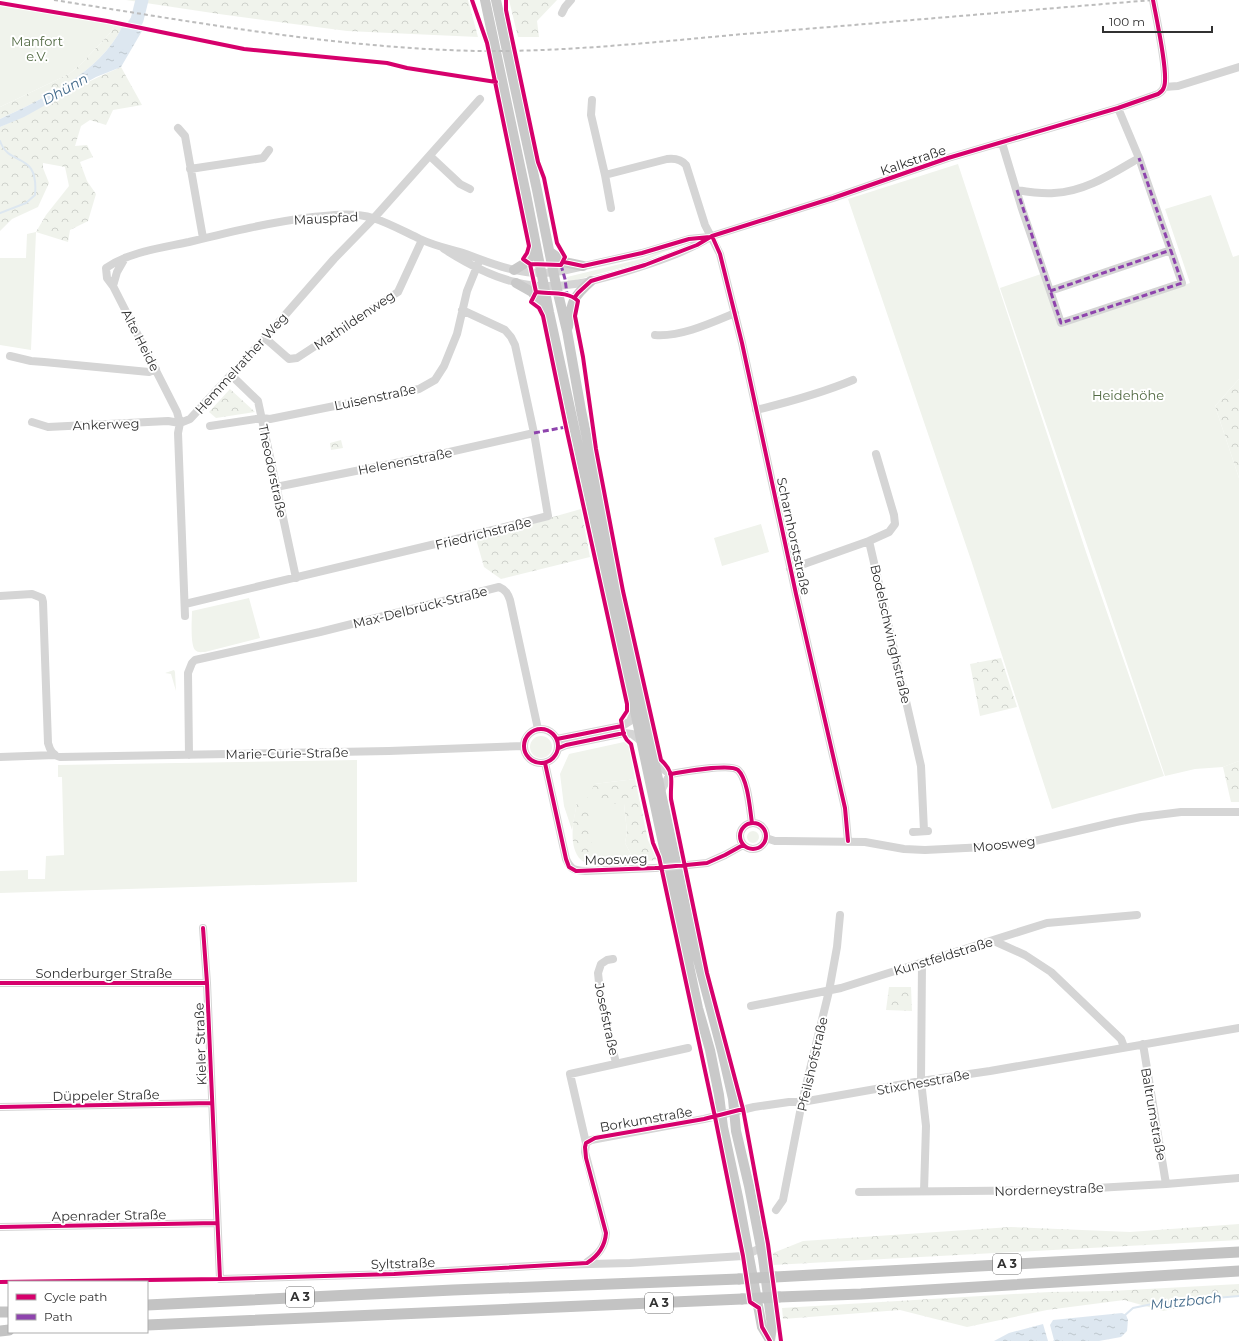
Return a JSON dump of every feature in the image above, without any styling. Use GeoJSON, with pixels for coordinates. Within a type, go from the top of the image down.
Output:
{"type":"FeatureCollection","features":[{"type":"Feature","properties":{"kind":"highway","name":"A 3"},"geometry":{"type":"LineString","coordinates":[[148,1305],[445,1290],[775,1277],[1239,1252]]}},
{"type":"Feature","properties":{"kind":"highway","name":"A 3"},"geometry":{"type":"LineString","coordinates":[[148,1325],[861,1294],[1239,1271]]}},
{"type":"Feature","properties":{"kind":"main road"},"geometry":{"type":"LineString","coordinates":[[485,0],[549,312],[698,1008],[710,1050],[719,1095],[723,1127],[749,1254],[762,1327],[770,1340]]}},
{"type":"Feature","properties":{"kind":"main road"},"geometry":{"type":"LineString","coordinates":[[496,0],[556,286],[567,331],[607,543],[692,937],[726,1068],[736,1131],[749,1186],[761,1248],[772,1326],[770,1340]]}},
{"type":"Feature","properties":{"kind":"main road"},"geometry":{"type":"LineString","coordinates":[[514,270],[527,262],[536,247]]}},
{"type":"Feature","properties":{"kind":"main road"},"geometry":{"type":"LineString","coordinates":[[550,252],[564,262],[583,266]]}},
{"type":"Feature","properties":{"kind":"main road"},"geometry":{"type":"LineString","coordinates":[[567,331],[573,300],[591,281]]}},
{"type":"Feature","properties":{"kind":"main road"},"geometry":{"type":"LineString","coordinates":[[516,283],[532,292],[549,312]]}},
{"type":"Feature","properties":{"kind":"street"},"geometry":{"type":"LineString","coordinates":[[562,14],[565,7],[571,0]]}},
{"type":"Feature","properties":{"kind":"street"},"geometry":{"type":"LineString","coordinates":[[1153,0],[1165,72],[1164,87]]}},
{"type":"Feature","properties":{"kind":"street","name":"Kalkstraße"},"geometry":{"type":"LineString","coordinates":[[541,274],[554,273],[642,253],[689,239],[712,236],[833,198],[948,158],[1118,108],[1158,94],[1162,92],[1164,87],[1178,86],[1239,67]]}},
{"type":"Feature","properties":{"kind":"street","name":"Hemmelrather Weg"},"geometry":{"type":"LineString","coordinates":[[180,423],[190,419],[231,375],[334,258],[374,218],[480,99]]}},
{"type":"Feature","properties":{"kind":"street"},"geometry":{"type":"LineString","coordinates":[[592,100],[591,115],[611,208]]}},
{"type":"Feature","properties":{"kind":"street"},"geometry":{"type":"LineString","coordinates":[[1002,143],[1061,323],[1182,283],[1139,158],[1118,108]]}},
{"type":"Feature","properties":{"kind":"street"},"geometry":{"type":"LineString","coordinates":[[178,128],[185,136],[203,238]]}},
{"type":"Feature","properties":{"kind":"street"},"geometry":{"type":"LineString","coordinates":[[190,169],[263,158],[269,150]]}},
{"type":"Feature","properties":{"kind":"street"},"geometry":{"type":"LineString","coordinates":[[430,156],[460,184],[470,189]]}},
{"type":"Feature","properties":{"kind":"street"},"geometry":{"type":"LineString","coordinates":[[1017,190],[1055,194],[1077,189],[1107,177],[1139,158]]}},
{"type":"Feature","properties":{"kind":"street","name":"Scharnhorststraße"},"geometry":{"type":"LineString","coordinates":[[605,175],[668,159],[683,162],[686,166],[705,225],[720,254],[742,343],[790,569],[845,808],[848,841]]}},
{"type":"Feature","properties":{"kind":"street","name":"Mauspfad"},"geometry":{"type":"LineString","coordinates":[[125,258],[253,227],[302,219],[358,214],[374,218],[422,240],[464,254],[502,278],[516,283],[544,286]]}},
{"type":"Feature","properties":{"kind":"street","name":"Kalkstraße"},"geometry":{"type":"LineString","coordinates":[[544,286],[556,286],[591,281],[645,265],[698,245],[712,236]]}},
{"type":"Feature","properties":{"kind":"street","name":"Mathildenweg"},"geometry":{"type":"LineString","coordinates":[[265,338],[289,359],[297,358],[398,292],[422,240]]}},
{"type":"Feature","properties":{"kind":"street"},"geometry":{"type":"LineString","coordinates":[[1050,291],[1171,250]]}},
{"type":"Feature","properties":{"kind":"street","name":"Alte Heide"},"geometry":{"type":"LineString","coordinates":[[125,258],[117,272],[113,286],[156,369],[177,412],[180,423]]}},
{"type":"Feature","properties":{"kind":"street","name":"Mauspfad"},"geometry":{"type":"LineString","coordinates":[[478,264],[541,274]]}},
{"type":"Feature","properties":{"kind":"street","name":"Luisenstraße"},"geometry":{"type":"LineString","coordinates":[[210,426],[262,418],[270,419],[419,389],[435,380],[444,366],[457,334],[467,291],[478,264]]}},
{"type":"Feature","properties":{"kind":"street","name":"Friedrichstraße"},"geometry":{"type":"LineString","coordinates":[[185,604],[548,516],[534,433],[516,352],[511,337],[505,330],[498,326],[462,310]]}},
{"type":"Feature","properties":{"kind":"street"},"geometry":{"type":"LineString","coordinates":[[655,335],[666,336],[678,334],[735,313]]}},
{"type":"Feature","properties":{"kind":"street"},"geometry":{"type":"LineString","coordinates":[[10,356],[31,361],[149,372],[156,369]]}},
{"type":"Feature","properties":{"kind":"street","name":"Theodorstraße"},"geometry":{"type":"LineString","coordinates":[[231,375],[258,401],[296,578]]}},
{"type":"Feature","properties":{"kind":"street"},"geometry":{"type":"LineString","coordinates":[[756,410],[782,404],[840,386],[853,380]]}},
{"type":"Feature","properties":{"kind":"street","name":"Ankerweg"},"geometry":{"type":"LineString","coordinates":[[32,422],[48,426],[168,421],[180,423]]}},
{"type":"Feature","properties":{"kind":"street"},"geometry":{"type":"LineString","coordinates":[[180,423],[178,433],[185,616]]}},
{"type":"Feature","properties":{"kind":"street","name":"Helenenstraße"},"geometry":{"type":"LineString","coordinates":[[276,487],[446,453],[534,433]]}},
{"type":"Feature","properties":{"kind":"street"},"geometry":{"type":"LineString","coordinates":[[869,541],[889,532],[895,524],[894,515],[876,454]]}},
{"type":"Feature","properties":{"kind":"street","name":"Scharnhorststraße"},"geometry":{"type":"LineString","coordinates":[[790,569],[869,541]]}},
{"type":"Feature","properties":{"kind":"street","name":"Bodelschwinghstraße"},"geometry":{"type":"LineString","coordinates":[[869,541],[921,766],[927,831],[913,832]]}},
{"type":"Feature","properties":{"kind":"street","name":"Max-Delbrück-Straße"},"geometry":{"type":"LineString","coordinates":[[189,755],[188,673],[192,663],[195,660],[320,632],[499,587],[503,589],[510,600],[538,729]]}},
{"type":"Feature","properties":{"kind":"street"},"geometry":{"type":"LineString","coordinates":[[0,596],[32,594],[42,598],[48,743],[53,754]]}},
{"type":"Feature","properties":{"kind":"street"},"geometry":{"type":"LineString","coordinates":[[557,739],[622,726],[630,721],[635,710]]}},
{"type":"Feature","properties":{"kind":"street"},"geometry":{"type":"LineString","coordinates":[[538,729],[551,732],[557,739],[559,748],[554,758],[545,763],[540,764],[530,760],[525,752],[524,746],[526,737],[538,729]]}},
{"type":"Feature","properties":{"kind":"street"},"geometry":{"type":"LineString","coordinates":[[559,748],[566,745],[624,733],[632,734],[641,741]]}},
{"type":"Feature","properties":{"kind":"street","name":"Marie-Curie-Straße"},"geometry":{"type":"LineString","coordinates":[[0,757],[53,754],[60,757],[389,751],[524,746]]}},
{"type":"Feature","properties":{"kind":"street","name":"Moosweg"},"geometry":{"type":"LineString","coordinates":[[545,763],[566,859],[569,867],[576,871],[655,868],[707,863],[743,845]]}},
{"type":"Feature","properties":{"kind":"street"},"geometry":{"type":"LineString","coordinates":[[655,763],[670,774],[725,766],[737,768],[745,784],[752,823]]}},
{"type":"Feature","properties":{"kind":"street"},"geometry":{"type":"LineString","coordinates":[[661,791],[670,774]]}},
{"type":"Feature","properties":{"kind":"street","name":"Moosweg"},"geometry":{"type":"LineString","coordinates":[[766,838],[775,841],[865,842],[904,849],[925,850],[1006,846],[1026,843],[1142,817],[1194,812],[1239,812]]}},
{"type":"Feature","properties":{"kind":"street"},"geometry":{"type":"LineString","coordinates":[[752,823],[763,827],[766,832],[766,838],[762,847],[752,850],[743,845],[740,836],[744,827],[752,823]]}},
{"type":"Feature","properties":{"kind":"street","name":"Pfeilshofstraße"},"geometry":{"type":"LineString","coordinates":[[776,1210],[784,1200],[802,1102],[829,991],[837,947],[840,915]]}},
{"type":"Feature","properties":{"kind":"street","name":"Kunstfeldstraße"},"geometry":{"type":"LineString","coordinates":[[751,1006],[829,991],[994,941],[1047,923],[1137,915]]}},
{"type":"Feature","properties":{"kind":"street","name":"Kieler Straße"},"geometry":{"type":"LineString","coordinates":[[203,928],[207,983],[220,1278]]}},
{"type":"Feature","properties":{"kind":"street"},"geometry":{"type":"LineString","coordinates":[[994,941],[1025,955],[1051,972],[1121,1039],[1124,1047]]}},
{"type":"Feature","properties":{"kind":"street","name":"Josefstraße"},"geometry":{"type":"LineString","coordinates":[[613,959],[607,960],[601,964],[598,973],[601,1001],[616,1063]]}},
{"type":"Feature","properties":{"kind":"street"},"geometry":{"type":"LineString","coordinates":[[922,963],[921,1081],[926,1126],[924,1191]]}},
{"type":"Feature","properties":{"kind":"street","name":"Sonderburger Straße"},"geometry":{"type":"LineString","coordinates":[[0,983],[207,983]]}},
{"type":"Feature","properties":{"kind":"street","name":"Stixchesstraße"},"geometry":{"type":"LineString","coordinates":[[722,1115],[734,1111],[789,1102],[802,1102],[1239,1028]]}},
{"type":"Feature","properties":{"kind":"street","name":"Baltrumstraße"},"geometry":{"type":"LineString","coordinates":[[1143,1044],[1166,1184]]}},
{"type":"Feature","properties":{"kind":"street","name":"Josefstraße"},"geometry":{"type":"LineString","coordinates":[[586,1143],[570,1074],[688,1048]]}},
{"type":"Feature","properties":{"kind":"street","name":"Düppeler Straße"},"geometry":{"type":"LineString","coordinates":[[0,1107],[212,1103]]}},
{"type":"Feature","properties":{"kind":"street","name":"Borkumstraße"},"geometry":{"type":"LineString","coordinates":[[602,1248],[606,1240],[606,1233],[586,1158],[586,1143],[605,1136],[722,1115]]}},
{"type":"Feature","properties":{"kind":"street","name":"Norderneystraße"},"geometry":{"type":"LineString","coordinates":[[859,1192],[1062,1190],[1239,1178]]}},
{"type":"Feature","properties":{"kind":"street","name":"Apenrader Straße"},"geometry":{"type":"LineString","coordinates":[[0,1226],[217,1223]]}},
{"type":"Feature","properties":{"kind":"street"},"geometry":{"type":"LineString","coordinates":[[586,1263],[595,1258],[602,1248],[607,1256],[615,1263]]}},
{"type":"Feature","properties":{"kind":"street","name":"Syltstraße"},"geometry":{"type":"LineString","coordinates":[[220,1278],[394,1274],[743,1256],[761,1248]]}},
{"type":"Feature","properties":{"kind":"green space"},"geometry":{"type":"Polygon","coordinates":[[[126,0],[468,0],[478,37],[347,31],[126,0]]]}},
{"type":"Feature","properties":{"kind":"green space"},"geometry":{"type":"Polygon","coordinates":[[[509,0],[557,0],[537,21],[539,37],[518,37],[509,0]]]}},
{"type":"Feature","properties":{"kind":"green space","name":"Manfort e.V."},"geometry":{"type":"Polygon","coordinates":[[[0,6],[115,23],[111,32],[81,64],[69,74],[0,107],[0,6]]]}},
{"type":"Feature","properties":{"kind":"green space"},"geometry":{"type":"Polygon","coordinates":[[[115,23],[122,27],[100,58],[85,71],[52,93],[0,119],[0,107],[69,74],[81,64],[111,32],[115,23]]]}},
{"type":"Feature","properties":{"kind":"green space"},"geometry":{"type":"Polygon","coordinates":[[[121,67],[142,105],[113,110],[106,125],[90,120],[81,126],[75,146],[87,145],[93,157],[80,162],[87,181],[96,194],[88,221],[70,230],[68,242],[36,232],[46,215],[69,186],[65,167],[43,163],[43,168],[49,183],[38,207],[12,219],[0,231],[0,127],[90,81],[121,67]]]}},
{"type":"Feature","properties":{"kind":"green space"},"geometry":{"type":"Polygon","coordinates":[[[958,164],[1086,552],[1164,776],[1052,809],[971,560],[848,199],[958,164]]]}},
{"type":"Feature","properties":{"kind":"green space","name":"Heidehöhe"},"geometry":{"type":"Polygon","coordinates":[[[1211,195],[1233,257],[1239,255],[1239,379],[1215,406],[1239,478],[1239,761],[1223,767],[1195,769],[1165,776],[1000,288],[1041,274],[1060,326],[1190,283],[1165,209],[1211,195]]]}},
{"type":"Feature","properties":{"kind":"green space"},"geometry":{"type":"Polygon","coordinates":[[[36,232],[31,350],[0,345],[0,258],[26,258],[27,234],[36,232]]]}},
{"type":"Feature","properties":{"kind":"green space"},"geometry":{"type":"Polygon","coordinates":[[[692,242],[664,252],[640,263],[568,282],[567,277],[645,258],[666,248],[692,242]]]}},
{"type":"Feature","properties":{"kind":"green space"},"geometry":{"type":"Polygon","coordinates":[[[1239,379],[1239,478],[1215,406],[1239,379]]]}},
{"type":"Feature","properties":{"kind":"green space"},"geometry":{"type":"Polygon","coordinates":[[[230,389],[255,412],[216,418],[209,412],[230,389]]]}},
{"type":"Feature","properties":{"kind":"green space"},"geometry":{"type":"Polygon","coordinates":[[[341,440],[343,448],[331,450],[330,443],[341,440]]]}},
{"type":"Feature","properties":{"kind":"green space"},"geometry":{"type":"Polygon","coordinates":[[[581,509],[590,557],[501,579],[484,567],[476,539],[581,509]]]}},
{"type":"Feature","properties":{"kind":"green space"},"geometry":{"type":"Polygon","coordinates":[[[761,524],[769,552],[722,566],[714,538],[761,524]]]}},
{"type":"Feature","properties":{"kind":"green space"},"geometry":{"type":"Polygon","coordinates":[[[249,598],[260,638],[205,652],[198,652],[195,650],[193,647],[192,637],[192,611],[249,598]]]}},
{"type":"Feature","properties":{"kind":"green space"},"geometry":{"type":"Polygon","coordinates":[[[1001,658],[1017,707],[980,716],[970,664],[1001,658]]]}},
{"type":"Feature","properties":{"kind":"green space"},"geometry":{"type":"Polygon","coordinates":[[[174,670],[176,691],[171,674],[165,673],[174,670]]]}},
{"type":"Feature","properties":{"kind":"green space"},"geometry":{"type":"Polygon","coordinates":[[[541,736],[549,739],[552,747],[549,755],[541,758],[533,755],[530,747],[533,739],[541,736]]]}},
{"type":"Feature","properties":{"kind":"green space"},"geometry":{"type":"Polygon","coordinates":[[[624,742],[629,746],[635,779],[594,784],[599,804],[624,804],[627,832],[625,843],[635,862],[587,864],[581,860],[592,856],[577,802],[572,830],[564,806],[560,774],[569,754],[624,742]]]}},
{"type":"Feature","properties":{"kind":"green space"},"geometry":{"type":"Polygon","coordinates":[[[357,760],[357,882],[0,893],[0,871],[28,870],[28,879],[45,879],[46,856],[64,855],[62,777],[58,777],[58,765],[357,760]]]}},
{"type":"Feature","properties":{"kind":"green space"},"geometry":{"type":"Polygon","coordinates":[[[1239,761],[1239,802],[1231,802],[1223,767],[1239,761]]]}},
{"type":"Feature","properties":{"kind":"green space"},"geometry":{"type":"Polygon","coordinates":[[[635,779],[648,840],[657,860],[635,862],[625,843],[627,832],[624,804],[598,804],[592,790],[594,784],[635,779]]]}},
{"type":"Feature","properties":{"kind":"green space"},"geometry":{"type":"Polygon","coordinates":[[[587,797],[590,802],[592,856],[581,860],[574,847],[573,824],[577,802],[587,797]]]}},
{"type":"Feature","properties":{"kind":"green space"},"geometry":{"type":"Polygon","coordinates":[[[751,831],[755,831],[759,837],[755,843],[751,843],[747,839],[747,835],[751,831]]]}},
{"type":"Feature","properties":{"kind":"green space"},"geometry":{"type":"Polygon","coordinates":[[[889,987],[911,987],[912,1011],[886,1010],[889,987]]]}},
{"type":"Feature","properties":{"kind":"green space"},"geometry":{"type":"Polygon","coordinates":[[[1239,1224],[1239,1240],[773,1265],[773,1253],[803,1241],[1011,1227],[1130,1232],[1239,1224]]]}},
{"type":"Feature","properties":{"kind":"green space"},"geometry":{"type":"Polygon","coordinates":[[[1239,1284],[1239,1296],[1232,1296],[1163,1311],[1124,1300],[1047,1310],[967,1327],[900,1310],[783,1319],[782,1308],[1049,1292],[1111,1291],[1239,1284]]]}},
{"type":"Feature","properties":{"kind":"water"},"geometry":{"type":"Polygon","coordinates":[[[122,27],[142,31],[121,67],[96,77],[24,117],[0,127],[0,119],[52,93],[85,71],[100,58],[122,27]]]}},
{"type":"Feature","properties":{"kind":"water"},"geometry":{"type":"Polygon","coordinates":[[[1122,1313],[1126,1315],[1128,1320],[1127,1331],[1121,1337],[1099,1341],[1053,1341],[1050,1325],[1053,1320],[1122,1313]]]}},
{"type":"Feature","properties":{"kind":"water"},"geometry":{"type":"Polygon","coordinates":[[[1043,1324],[1048,1341],[994,1341],[1009,1333],[1043,1324]]]}},
{"type":"Feature","properties":{"kind":"waterway","name":"Dhünn"},"geometry":{"type":"LineString","coordinates":[[122,43],[137,20],[142,0]]}},
{"type":"Feature","properties":{"kind":"waterway"},"geometry":{"type":"LineString","coordinates":[[0,141],[4,149],[28,165],[32,171],[35,181],[35,195],[26,203],[0,213]]}},
{"type":"Feature","properties":{"kind":"waterway","name":"Mutzbach"},"geometry":{"type":"LineString","coordinates":[[1124,1316],[1133,1308],[1157,1303],[1239,1296]]}},
{"type":"Feature","properties":{"kind":"railway"},"geometry":{"type":"LineString","coordinates":[[54,0],[265,33],[371,45],[478,51],[545,50],[611,46],[1153,0]]}},
{"type":"Feature","properties":{"kind":"marked path"},"geometry":{"type":"LineString","coordinates":[[1017,190],[1061,323],[1182,283],[1139,158]]}},
{"type":"Feature","properties":{"kind":"marked path"},"geometry":{"type":"LineString","coordinates":[[1050,291],[1171,250]]}},
{"type":"Feature","properties":{"kind":"marked path"},"geometry":{"type":"LineString","coordinates":[[561,265],[567,294]]}},
{"type":"Feature","properties":{"kind":"marked path"},"geometry":{"type":"LineString","coordinates":[[534,433],[566,427]]}},
{"type":"Feature","properties":{"kind":"cycle path"},"geometry":{"type":"LineString","coordinates":[[472,0],[487,43],[529,246],[523,259],[530,264],[561,265],[565,257],[557,243],[544,178],[538,162],[506,10],[506,0]]}},
{"type":"Feature","properties":{"kind":"cycle path"},"geometry":{"type":"LineString","coordinates":[[575,297],[591,281],[645,265],[697,245],[712,236],[833,198],[948,158],[1118,108],[1158,94],[1164,87],[1165,71],[1162,45],[1153,0]]}},
{"type":"Feature","properties":{"kind":"cycle path"},"geometry":{"type":"LineString","coordinates":[[0,3],[107,21],[244,49],[387,63],[407,68],[496,82]]}},
{"type":"Feature","properties":{"kind":"cycle path"},"geometry":{"type":"LineString","coordinates":[[712,236],[720,254],[742,343],[796,594],[845,808],[848,841]]}},
{"type":"Feature","properties":{"kind":"cycle path"},"geometry":{"type":"LineString","coordinates":[[564,262],[583,266],[642,253],[689,239],[710,237]]}},
{"type":"Feature","properties":{"kind":"cycle path"},"geometry":{"type":"LineString","coordinates":[[530,264],[536,292],[531,302],[539,308],[543,316],[627,704],[627,711],[621,720],[624,736],[631,744],[653,843],[659,857],[715,1117],[743,1256],[750,1302],[759,1308],[762,1327],[770,1341]]}},
{"type":"Feature","properties":{"kind":"cycle path"},"geometry":{"type":"LineString","coordinates":[[536,292],[564,294],[578,301],[575,316],[583,357],[596,449],[623,591],[661,760],[669,769],[670,773],[671,799],[707,973],[743,1109],[768,1244],[781,1341]]}},
{"type":"Feature","properties":{"kind":"cycle path"},"geometry":{"type":"LineString","coordinates":[[557,739],[622,726]]}},
{"type":"Feature","properties":{"kind":"cycle path"},"geometry":{"type":"LineString","coordinates":[[538,729],[544,729],[548,730],[555,736],[558,746],[557,753],[551,760],[544,763],[538,763],[534,762],[527,756],[524,749],[524,743],[525,739],[531,732],[538,729]]}},
{"type":"Feature","properties":{"kind":"cycle path"},"geometry":{"type":"LineString","coordinates":[[559,748],[566,745],[624,733]]}},
{"type":"Feature","properties":{"kind":"cycle path"},"geometry":{"type":"LineString","coordinates":[[545,763],[566,859],[569,867],[576,871],[655,868],[707,863],[743,845]]}},
{"type":"Feature","properties":{"kind":"cycle path"},"geometry":{"type":"LineString","coordinates":[[670,774],[726,767],[738,770],[746,787],[752,823]]}},
{"type":"Feature","properties":{"kind":"cycle path"},"geometry":{"type":"LineString","coordinates":[[753,823],[762,827],[766,836],[762,845],[753,849],[744,845],[740,836],[744,827],[753,823]]}},
{"type":"Feature","properties":{"kind":"cycle path"},"geometry":{"type":"LineString","coordinates":[[203,928],[207,983],[220,1279]]}},
{"type":"Feature","properties":{"kind":"cycle path"},"geometry":{"type":"LineString","coordinates":[[0,983],[207,983]]}},
{"type":"Feature","properties":{"kind":"cycle path"},"geometry":{"type":"LineString","coordinates":[[0,1107],[212,1103]]}},
{"type":"Feature","properties":{"kind":"cycle path"},"geometry":{"type":"LineString","coordinates":[[73,1281],[220,1279],[394,1274],[587,1263],[600,1251],[604,1243],[606,1233],[586,1158],[586,1143],[595,1138],[704,1119],[743,1109]]}},
{"type":"Feature","properties":{"kind":"cycle path"},"geometry":{"type":"LineString","coordinates":[[0,1227],[217,1223]]}},
{"type":"Feature","properties":{"kind":"cycle path"},"geometry":{"type":"LineString","coordinates":[[0,1282],[8,1282]]}}]}
